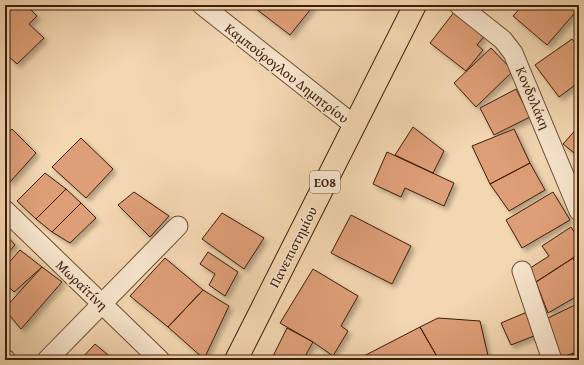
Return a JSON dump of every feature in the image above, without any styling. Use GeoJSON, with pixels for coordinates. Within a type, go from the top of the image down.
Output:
{"type":"FeatureCollection","features":[{"type":"Feature","properties":{"kind":"main road","name":"Πανεπιστημίου"},"geometry":{"type":"LineString","coordinates":[[236,360],[415,5]]}},
{"type":"Feature","properties":{"kind":"street","name":"Καμπούρογλου Δημητρίου"},"geometry":{"type":"LineString","coordinates":[[202,5],[354,125]]}},
{"type":"Feature","properties":{"kind":"street","name":"Κονδυλάκη"},"geometry":{"type":"LineString","coordinates":[[459,5],[503,40],[513,52],[579,211]]}},
{"type":"Feature","properties":{"kind":"street","name":"Μωραϊτίνη"},"geometry":{"type":"LineString","coordinates":[[5,210],[160,360]]}},
{"type":"Feature","properties":{"kind":"street"},"geometry":{"type":"LineString","coordinates":[[47,360],[178,226]]}},
{"type":"Feature","properties":{"kind":"street"},"geometry":{"type":"LineString","coordinates":[[522,271],[552,360]]}},
{"type":"Feature","properties":{"kind":"building"},"geometry":{"type":"Polygon","coordinates":[[[5,5],[26,5],[37,16],[29,24],[44,38],[17,64],[5,53],[5,5]]]}},
{"type":"Feature","properties":{"kind":"building"},"geometry":{"type":"Polygon","coordinates":[[[251,5],[314,5],[290,35],[251,5]]]}},
{"type":"Feature","properties":{"kind":"building"},"geometry":{"type":"Polygon","coordinates":[[[523,5],[579,5],[579,8],[547,45],[513,16],[523,5]]]}},
{"type":"Feature","properties":{"kind":"building"},"geometry":{"type":"Polygon","coordinates":[[[455,11],[485,35],[477,45],[483,50],[466,71],[430,43],[455,11]]]}},
{"type":"Feature","properties":{"kind":"building"},"geometry":{"type":"Polygon","coordinates":[[[572,39],[579,48],[579,82],[559,97],[535,65],[572,39]]]}},
{"type":"Feature","properties":{"kind":"building"},"geometry":{"type":"Polygon","coordinates":[[[491,48],[513,71],[476,107],[454,83],[491,48]]]}},
{"type":"Feature","properties":{"kind":"building"},"geometry":{"type":"Polygon","coordinates":[[[516,89],[530,117],[494,135],[480,108],[516,89]]]}},
{"type":"Feature","properties":{"kind":"building"},"geometry":{"type":"Polygon","coordinates":[[[579,126],[579,157],[563,144],[579,126]]]}},
{"type":"Feature","properties":{"kind":"building"},"geometry":{"type":"Polygon","coordinates":[[[413,127],[444,151],[433,173],[395,155],[413,127]]]}},
{"type":"Feature","properties":{"kind":"building"},"geometry":{"type":"Polygon","coordinates":[[[12,129],[36,153],[10,182],[5,177],[5,135],[12,129]]]}},
{"type":"Feature","properties":{"kind":"building"},"geometry":{"type":"Polygon","coordinates":[[[514,129],[530,163],[490,184],[472,146],[514,129]]]}},
{"type":"Feature","properties":{"kind":"building"},"geometry":{"type":"Polygon","coordinates":[[[81,138],[113,169],[86,198],[52,167],[81,138]]]}},
{"type":"Feature","properties":{"kind":"building"},"geometry":{"type":"Polygon","coordinates":[[[387,152],[454,183],[444,206],[405,188],[401,197],[373,184],[387,152]]]}},
{"type":"Feature","properties":{"kind":"building"},"geometry":{"type":"Polygon","coordinates":[[[530,163],[545,190],[509,211],[490,184],[530,163]]]}},
{"type":"Feature","properties":{"kind":"building"},"geometry":{"type":"Polygon","coordinates":[[[45,173],[66,189],[36,219],[17,201],[45,173]]]}},
{"type":"Feature","properties":{"kind":"building"},"geometry":{"type":"Polygon","coordinates":[[[66,189],[81,203],[52,232],[36,219],[66,189]]]}},
{"type":"Feature","properties":{"kind":"building"},"geometry":{"type":"Polygon","coordinates":[[[134,192],[169,216],[150,237],[118,205],[134,192]]]}},
{"type":"Feature","properties":{"kind":"building"},"geometry":{"type":"Polygon","coordinates":[[[553,192],[570,220],[522,248],[506,220],[553,192]]]}},
{"type":"Feature","properties":{"kind":"building"},"geometry":{"type":"Polygon","coordinates":[[[81,203],[96,218],[70,243],[52,232],[81,203]]]}},
{"type":"Feature","properties":{"kind":"building"},"geometry":{"type":"Polygon","coordinates":[[[222,213],[264,238],[244,269],[202,239],[222,213]]]}},
{"type":"Feature","properties":{"kind":"building"},"geometry":{"type":"Polygon","coordinates":[[[351,215],[411,246],[392,284],[331,253],[351,215]]]}},
{"type":"Feature","properties":{"kind":"building"},"geometry":{"type":"Polygon","coordinates":[[[571,227],[579,239],[579,251],[573,258],[536,282],[527,270],[549,256],[542,246],[571,227]]]}},
{"type":"Feature","properties":{"kind":"building"},"geometry":{"type":"Polygon","coordinates":[[[5,234],[15,245],[5,256],[5,234]]]}},
{"type":"Feature","properties":{"kind":"building"},"geometry":{"type":"Polygon","coordinates":[[[20,250],[42,267],[14,292],[5,283],[5,267],[20,250]]]}},
{"type":"Feature","properties":{"kind":"building"},"geometry":{"type":"Polygon","coordinates":[[[208,252],[238,272],[225,296],[209,285],[215,274],[200,264],[208,252]]]}},
{"type":"Feature","properties":{"kind":"building"},"geometry":{"type":"Polygon","coordinates":[[[165,258],[203,290],[168,327],[130,296],[165,258]]]}},
{"type":"Feature","properties":{"kind":"building"},"geometry":{"type":"Polygon","coordinates":[[[573,258],[579,272],[579,295],[548,313],[536,282],[573,258]]]}},
{"type":"Feature","properties":{"kind":"building"},"geometry":{"type":"Polygon","coordinates":[[[42,267],[62,282],[21,329],[5,310],[5,308],[42,267]]]}},
{"type":"Feature","properties":{"kind":"building"},"geometry":{"type":"Polygon","coordinates":[[[313,269],[358,296],[341,326],[348,331],[333,356],[313,342],[280,323],[313,269]]]}},
{"type":"Feature","properties":{"kind":"building"},"geometry":{"type":"Polygon","coordinates":[[[203,290],[229,306],[204,359],[168,327],[203,290]]]}},
{"type":"Feature","properties":{"kind":"building"},"geometry":{"type":"Polygon","coordinates":[[[579,303],[579,351],[560,358],[546,319],[579,303]]]}},
{"type":"Feature","properties":{"kind":"building"},"geometry":{"type":"Polygon","coordinates":[[[527,312],[534,336],[511,345],[501,323],[527,312]]]}},
{"type":"Feature","properties":{"kind":"building"},"geometry":{"type":"Polygon","coordinates":[[[438,318],[480,321],[489,360],[439,360],[420,327],[438,318]]]}},
{"type":"Feature","properties":{"kind":"building"},"geometry":{"type":"Polygon","coordinates":[[[420,327],[439,360],[361,360],[360,358],[420,327]]]}},
{"type":"Feature","properties":{"kind":"building"},"geometry":{"type":"Polygon","coordinates":[[[287,328],[313,342],[303,360],[271,360],[287,328]]]}},
{"type":"Feature","properties":{"kind":"building"},"geometry":{"type":"Polygon","coordinates":[[[95,344],[114,360],[80,360],[95,344]]]}},
{"type":"Feature","properties":{"kind":"building"},"geometry":{"type":"Polygon","coordinates":[[[579,352],[579,360],[569,360],[568,357],[579,352]]]}}]}
